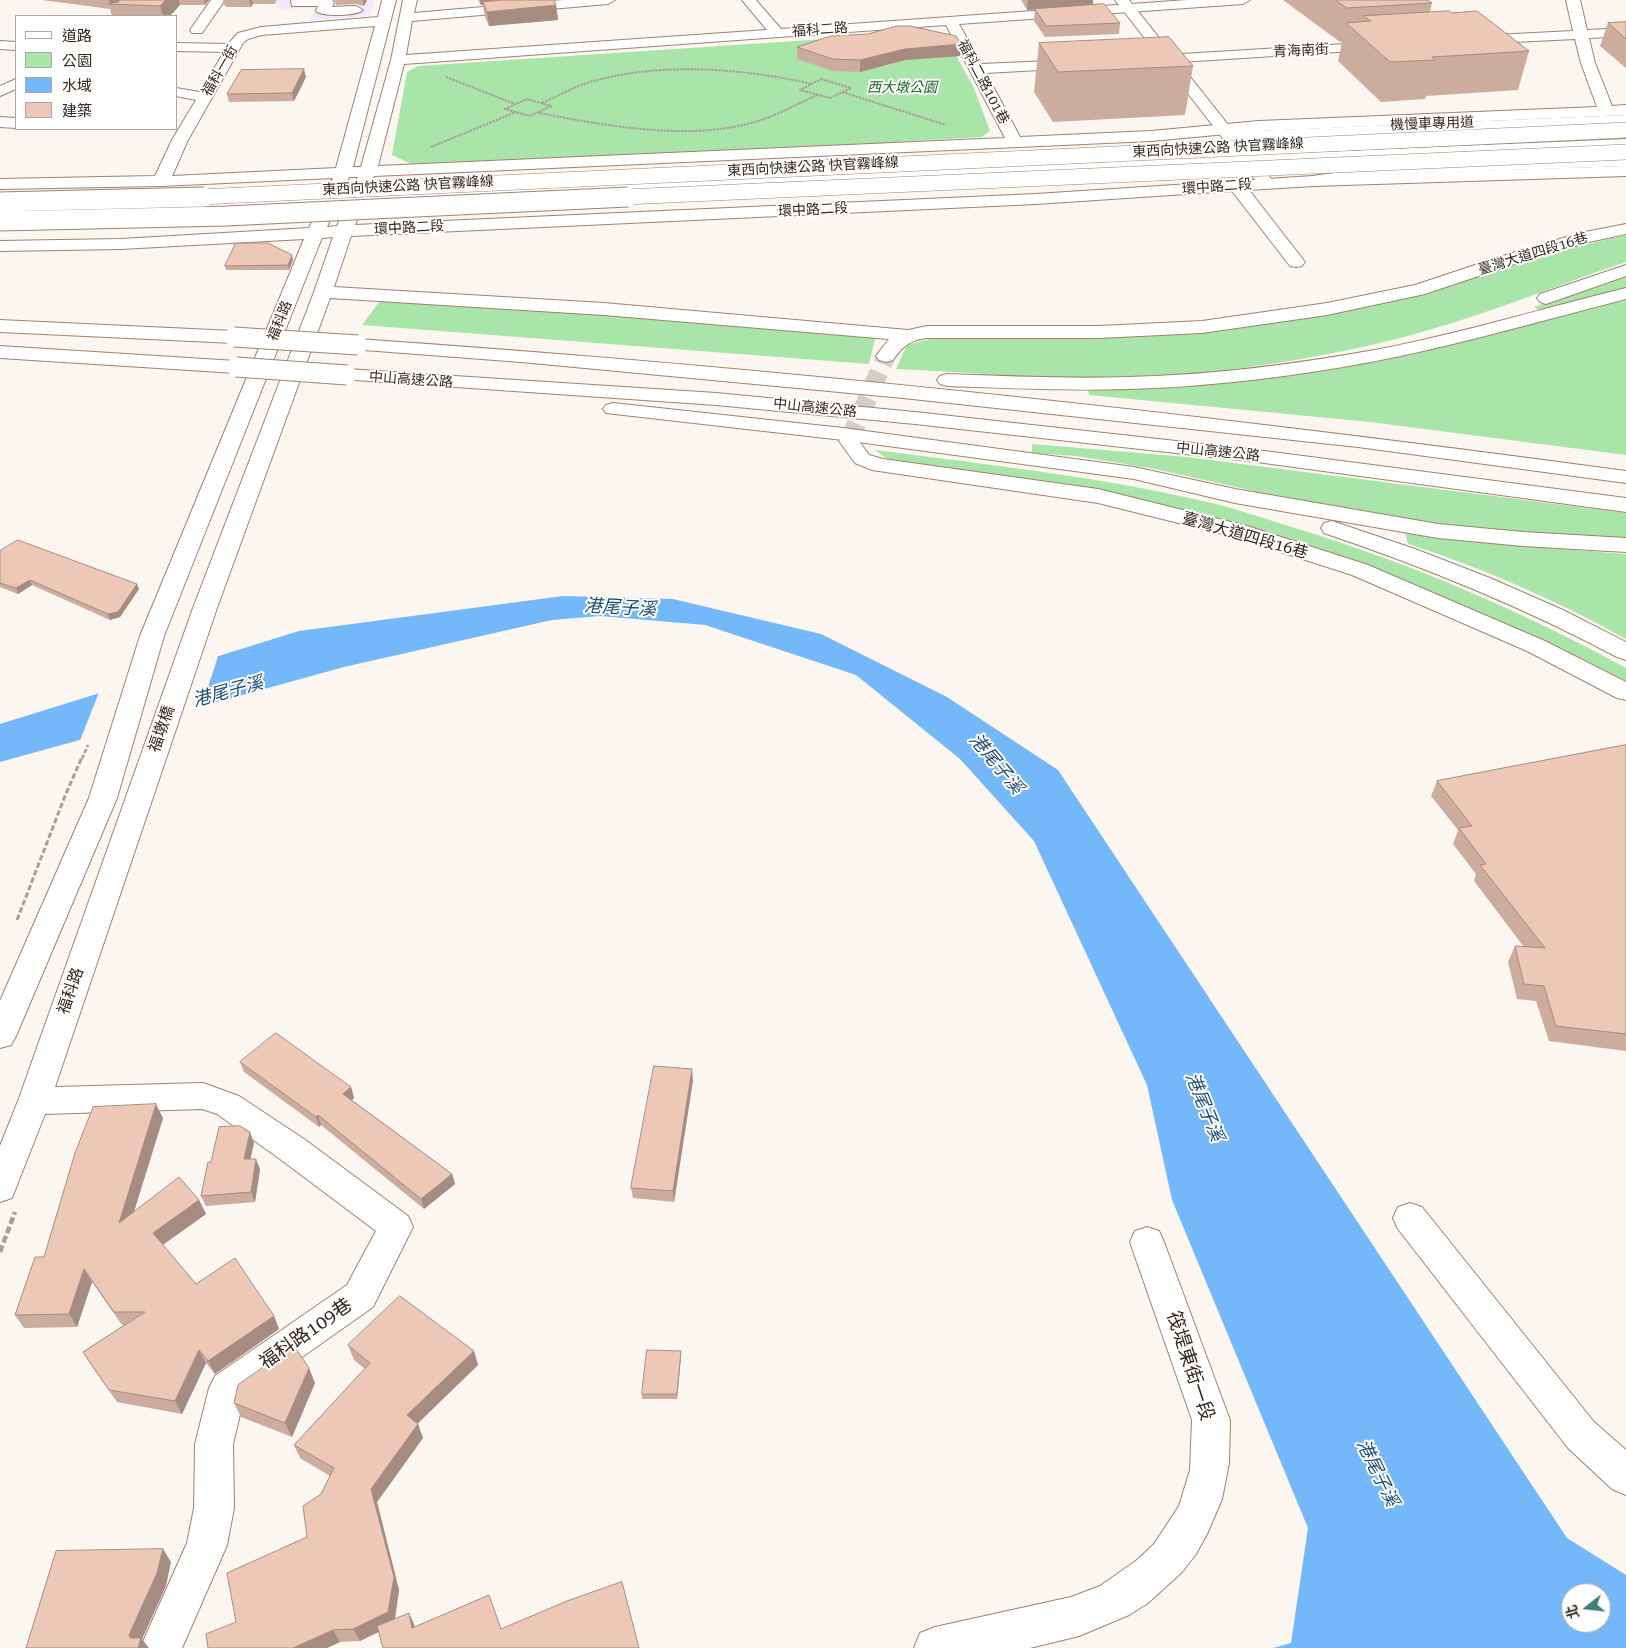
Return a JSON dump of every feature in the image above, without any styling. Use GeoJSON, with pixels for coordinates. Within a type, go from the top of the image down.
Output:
{"type":"FeatureCollection","features":[{"type":"Feature","properties":{"kind":"main road"},"geometry":{"type":"LineString","coordinates":[[197,30],[218,0]]}},
{"type":"Feature","properties":{"kind":"main road"},"geometry":{"type":"LineString","coordinates":[[298,0],[297,3],[327,2],[324,11],[387,10]]}},
{"type":"Feature","properties":{"kind":"main road","name":"福科路"},"geometry":{"type":"LineString","coordinates":[[205,608],[323,292],[343,231],[368,172],[398,60],[410,0]]}},
{"type":"Feature","properties":{"kind":"main road"},"geometry":{"type":"LineString","coordinates":[[406,18],[608,0]]}},
{"type":"Feature","properties":{"kind":"main road"},"geometry":{"type":"LineString","coordinates":[[749,0],[777,33]]}},
{"type":"Feature","properties":{"kind":"main road","name":"福科二路"},"geometry":{"type":"LineString","coordinates":[[398,60],[984,19],[1126,4],[1243,0]]}},
{"type":"Feature","properties":{"kind":"main road"},"geometry":{"type":"LineString","coordinates":[[1573,0],[1588,63],[1606,111]]}},
{"type":"Feature","properties":{"kind":"main road"},"geometry":{"type":"LineString","coordinates":[[1126,4],[1168,59],[1231,132],[1266,183]]}},
{"type":"Feature","properties":{"kind":"main road"},"geometry":{"type":"LineString","coordinates":[[973,6],[984,19]]}},
{"type":"Feature","properties":{"kind":"main road","name":"福科一街"},"geometry":{"type":"LineString","coordinates":[[161,181],[180,140],[243,36],[261,31],[387,10]]}},
{"type":"Feature","properties":{"kind":"main road","name":"福科路"},"geometry":{"type":"LineString","coordinates":[[0,1036],[103,798],[152,636],[315,233],[344,172],[387,10]]}},
{"type":"Feature","properties":{"kind":"main road","name":"福科二路101巷"},"geometry":{"type":"LineString","coordinates":[[951,21],[1015,142]]}},
{"type":"Feature","properties":{"kind":"main road"},"geometry":{"type":"LineString","coordinates":[[1463,41],[1626,32]]}},
{"type":"Feature","properties":{"kind":"main road"},"geometry":{"type":"LineString","coordinates":[[0,45],[15,46]]}},
{"type":"Feature","properties":{"kind":"main road","name":"青海南街"},"geometry":{"type":"LineString","coordinates":[[1140,60],[1394,45]]}},
{"type":"Feature","properties":{"kind":"main road"},"geometry":{"type":"LineString","coordinates":[[178,47],[234,48]]}},
{"type":"Feature","properties":{"kind":"main road"},"geometry":{"type":"LineString","coordinates":[[976,69],[1091,63]]}},
{"type":"Feature","properties":{"kind":"main road"},"geometry":{"type":"LineString","coordinates":[[0,78],[15,81]]}},
{"type":"Feature","properties":{"kind":"main road"},"geometry":{"type":"LineString","coordinates":[[0,92],[15,82]]}},
{"type":"Feature","properties":{"kind":"main road"},"geometry":{"type":"LineString","coordinates":[[178,92],[205,97]]}},
{"type":"Feature","properties":{"kind":"main road"},"geometry":{"type":"LineString","coordinates":[[1231,132],[1269,126],[1626,110]]}},
{"type":"Feature","properties":{"kind":"main road","name":"機慢車專用道"},"geometry":{"type":"LineString","coordinates":[[1407,127],[1626,116]]}},
{"type":"Feature","properties":{"kind":"main road"},"geometry":{"type":"LineString","coordinates":[[0,184],[161,181],[1231,132],[1626,120]]}},
{"type":"Feature","properties":{"kind":"main road"},"geometry":{"type":"LineString","coordinates":[[0,122],[15,123]]}},
{"type":"Feature","properties":{"kind":"main road","name":"東西向快速公路 快官霧峰線"},"geometry":{"type":"LineString","coordinates":[[0,203],[151,199],[1626,130]]}},
{"type":"Feature","properties":{"kind":"main road","name":"環中路二段"},"geometry":{"type":"LineString","coordinates":[[0,210],[149,207],[358,195],[1246,156],[1626,137]]}},
{"type":"Feature","properties":{"kind":"main road","name":"環中路二段"},"geometry":{"type":"LineString","coordinates":[[1246,156],[1626,144]]}},
{"type":"Feature","properties":{"kind":"main road","name":"東西向快速公路 快官霧峰線"},"geometry":{"type":"LineString","coordinates":[[0,221],[226,216],[659,195],[739,193],[956,181],[1626,152]]}},
{"type":"Feature","properties":{"kind":"main road"},"geometry":{"type":"LineString","coordinates":[[1313,181],[1399,170],[1626,161]]}},
{"type":"Feature","properties":{"kind":"main road"},"geometry":{"type":"LineString","coordinates":[[0,190],[309,182],[594,168],[862,165]]}},
{"type":"Feature","properties":{"kind":"main road"},"geometry":{"type":"LineString","coordinates":[[1399,170],[1626,165]]}},
{"type":"Feature","properties":{"kind":"main road","name":"環中路二段"},"geometry":{"type":"LineString","coordinates":[[0,246],[121,244],[343,231],[1036,199],[1266,183],[1626,171]]}},
{"type":"Feature","properties":{"kind":"main road"},"geometry":{"type":"LineString","coordinates":[[1236,185],[1296,262]]}},
{"type":"Feature","properties":{"kind":"main road"},"geometry":{"type":"LineString","coordinates":[[0,230],[337,221],[631,206],[739,193]]}},
{"type":"Feature","properties":{"kind":"main road","name":"環中路二段"},"geometry":{"type":"LineString","coordinates":[[0,203],[332,197]]}},
{"type":"Feature","properties":{"kind":"main road","name":"臺灣大道四段16巷"},"geometry":{"type":"LineString","coordinates":[[323,292],[604,309],[906,335],[927,332],[1099,332],[1202,327],[1327,309],[1419,290],[1505,261],[1586,237],[1626,229]]}},
{"type":"Feature","properties":{"kind":"main road"},"geometry":{"type":"LineString","coordinates":[[1337,362],[1494,318],[1594,280],[1626,270]]}},
{"type":"Feature","properties":{"kind":"main road"},"geometry":{"type":"LineString","coordinates":[[521,356],[637,358],[916,379],[1083,384],[1213,377],[1337,362],[1415,348],[1626,293]]}},
{"type":"Feature","properties":{"kind":"main road","name":"中山高速公路"},"geometry":{"type":"LineString","coordinates":[[0,326],[234,337],[521,356],[903,392],[1348,440],[1626,477]]}},
{"type":"Feature","properties":{"kind":"main road"},"geometry":{"type":"LineString","coordinates":[[886,356],[896,341],[906,335]]}},
{"type":"Feature","properties":{"kind":"main road","name":"中山高速公路"},"geometry":{"type":"LineString","coordinates":[[0,352],[716,399],[906,417],[1256,456],[1626,505]]}},
{"type":"Feature","properties":{"kind":"main road"},"geometry":{"type":"LineString","coordinates":[[423,381],[605,408],[843,434],[1134,473],[1235,496],[1438,531],[1523,539],[1626,545]]}},
{"type":"Feature","properties":{"kind":"main road","name":"臺灣大道四段16巷"},"geometry":{"type":"LineString","coordinates":[[849,441],[862,459],[880,464],[1098,496],[1239,531],[1351,568],[1536,646],[1626,692]]}},
{"type":"Feature","properties":{"kind":"main road"},"geometry":{"type":"LineString","coordinates":[[1235,496],[1444,567],[1547,611],[1626,652]]}},
{"type":"Feature","properties":{"kind":"main road","name":"福墩橋"},"geometry":{"type":"LineString","coordinates":[[140,793],[205,608]]}},
{"type":"Feature","properties":{"kind":"main road","name":"福科路"},"geometry":{"type":"LineString","coordinates":[[0,1188],[34,1102],[140,793]]}},
{"type":"Feature","properties":{"kind":"main road","name":"福科路109巷"},"geometry":{"type":"LineString","coordinates":[[34,1102],[203,1096],[228,1105],[292,1149],[396,1227],[360,1296],[228,1388],[214,1444],[214,1508],[207,1545],[161,1648]]}},
{"type":"Feature","properties":{"kind":"main road"},"geometry":{"type":"LineString","coordinates":[[1410,1218],[1582,1435],[1626,1476]]}},
{"type":"Feature","properties":{"kind":"main road","name":"筏堤東街一段"},"geometry":{"type":"LineString","coordinates":[[935,1648],[1093,1611],[1122,1597],[1148,1579],[1169,1558],[1187,1533],[1199,1506],[1208,1478],[1212,1449],[1211,1420],[1147,1242]]}},
{"type":"Feature","properties":{"kind":"path"},"geometry":{"type":"LineString","coordinates":[[542,103],[584,84],[639,72],[722,70],[773,75],[812,84]]}},
{"type":"Feature","properties":{"kind":"path"},"geometry":{"type":"LineString","coordinates":[[444,76],[515,104]]}},
{"type":"Feature","properties":{"kind":"path"},"geometry":{"type":"LineString","coordinates":[[821,79],[851,88],[830,98],[800,90],[812,84],[821,79]]}},
{"type":"Feature","properties":{"kind":"path"},"geometry":{"type":"LineString","coordinates":[[842,92],[951,126]]}},
{"type":"Feature","properties":{"kind":"path"},"geometry":{"type":"LineString","coordinates":[[539,113],[594,124],[655,130],[682,130],[740,126],[772,116],[817,95]]}},
{"type":"Feature","properties":{"kind":"path"},"geometry":{"type":"LineString","coordinates":[[527,99],[542,103],[551,106],[530,116],[505,109],[527,99]]}},
{"type":"Feature","properties":{"kind":"path"},"geometry":{"type":"LineString","coordinates":[[443,144],[516,112]]}},
{"type":"Feature","properties":{"kind":"shaded area"},"geometry":{"type":"Polygon","coordinates":[[[279,0],[375,0],[370,15],[309,21],[315,8],[275,9],[279,0]]]}},
{"type":"Feature","properties":{"kind":"green space","name":"西大墩公園"},"geometry":{"type":"Polygon","coordinates":[[[931,32],[944,34],[974,88],[990,131],[982,137],[811,147],[413,165],[392,155],[407,72],[418,66],[931,32]]]}},
{"type":"Feature","properties":{"kind":"green space"},"geometry":{"type":"Polygon","coordinates":[[[1626,235],[1626,262],[1436,328],[1371,345],[1307,358],[1199,373],[1161,376],[1047,377],[896,369],[907,345],[930,339],[996,339],[1177,333],[1321,314],[1409,298],[1547,254],[1626,235]]]}},
{"type":"Feature","properties":{"kind":"green space"},"geometry":{"type":"Polygon","coordinates":[[[1626,274],[1626,289],[1542,312],[1534,307],[1626,274]]]}},
{"type":"Feature","properties":{"kind":"green space"},"geometry":{"type":"Polygon","coordinates":[[[382,298],[876,335],[869,364],[362,325],[382,298]]]}},
{"type":"Feature","properties":{"kind":"green space"},"geometry":{"type":"Polygon","coordinates":[[[1626,299],[1626,455],[1370,422],[1089,395],[1088,389],[1255,380],[1350,367],[1430,350],[1626,299]]]}},
{"type":"Feature","properties":{"kind":"green space"},"geometry":{"type":"Polygon","coordinates":[[[1032,444],[1187,457],[1626,513],[1626,538],[1514,533],[1348,512],[1155,469],[1076,456],[1032,453],[1032,444]]]}},
{"type":"Feature","properties":{"kind":"green space"},"geometry":{"type":"Polygon","coordinates":[[[875,450],[1038,471],[1119,484],[1199,500],[1247,513],[1381,557],[1505,607],[1626,668],[1626,682],[1282,540],[917,467],[887,459],[875,450]]]}},
{"type":"Feature","properties":{"kind":"green space"},"geometry":{"type":"Polygon","coordinates":[[[1405,532],[1523,546],[1626,554],[1626,639],[1573,611],[1519,586],[1464,563],[1408,544],[1405,532]]]}},
{"type":"Feature","properties":{"kind":"water","name":"港尾子溪"},"geometry":{"type":"Polygon","coordinates":[[[563,596],[673,599],[821,634],[947,697],[1058,770],[1567,1538],[1626,1575],[1626,1648],[1273,1648],[1291,1643],[1308,1528],[1172,1200],[1147,1085],[1034,841],[960,759],[856,675],[705,625],[600,616],[552,620],[344,667],[0,762],[0,724],[299,631],[563,596]]]}},
{"type":"Feature","properties":{"kind":"pier"},"geometry":{"type":"Polygon","coordinates":[[[219,653],[201,709],[79,743],[100,690],[219,653]]]}},
{"type":"Feature","properties":{"kind":"building"},"geometry":{"type":"Polygon","coordinates":[[[120,0],[166,0],[160,6],[108,4],[120,0]]]}},
{"type":"Feature","properties":{"kind":"building"},"geometry":{"type":"Polygon","coordinates":[[[554,0],[556,5],[487,12],[483,2],[554,0]]]}},
{"type":"Feature","properties":{"kind":"building"},"geometry":{"type":"Polygon","coordinates":[[[1336,0],[1427,0],[1432,3],[1347,8],[1336,0]]]}},
{"type":"Feature","properties":{"kind":"building"},"geometry":{"type":"Polygon","coordinates":[[[1104,4],[1120,23],[1046,26],[1035,9],[1104,4]]]}},
{"type":"Feature","properties":{"kind":"building"},"geometry":{"type":"Polygon","coordinates":[[[1449,11],[1452,13],[1477,11],[1529,51],[1432,57],[1435,60],[1390,62],[1346,23],[1371,21],[1363,16],[1449,11]]]}},
{"type":"Feature","properties":{"kind":"building"},"geometry":{"type":"Polygon","coordinates":[[[1626,22],[1626,39],[1608,23],[1626,22]]]}},
{"type":"Feature","properties":{"kind":"building"},"geometry":{"type":"Polygon","coordinates":[[[897,26],[910,26],[956,36],[961,44],[905,49],[860,60],[833,59],[797,47],[831,36],[868,34],[897,26]]]}},
{"type":"Feature","properties":{"kind":"building"},"geometry":{"type":"Polygon","coordinates":[[[1169,37],[1193,66],[1058,72],[1039,43],[1169,37]]]}},
{"type":"Feature","properties":{"kind":"building"},"geometry":{"type":"Polygon","coordinates":[[[304,69],[292,93],[227,94],[241,70],[304,69]]]}},
{"type":"Feature","properties":{"kind":"building"},"geometry":{"type":"Polygon","coordinates":[[[236,243],[268,243],[292,255],[288,265],[225,266],[236,243]]]}},
{"type":"Feature","properties":{"kind":"building"},"geometry":{"type":"Polygon","coordinates":[[[18,540],[137,584],[118,612],[108,614],[30,580],[16,588],[0,583],[0,551],[18,540]]]}},
{"type":"Feature","properties":{"kind":"building"},"geometry":{"type":"Polygon","coordinates":[[[1626,745],[1626,1034],[1556,1026],[1544,986],[1524,984],[1515,946],[1545,948],[1480,865],[1486,864],[1459,828],[1472,826],[1437,781],[1626,745]]]}},
{"type":"Feature","properties":{"kind":"building"},"geometry":{"type":"Polygon","coordinates":[[[276,1033],[351,1087],[343,1094],[452,1174],[421,1199],[318,1115],[316,1117],[240,1062],[276,1033]]]}},
{"type":"Feature","properties":{"kind":"building"},"geometry":{"type":"Polygon","coordinates":[[[654,1066],[692,1069],[673,1191],[631,1188],[654,1066]]]}},
{"type":"Feature","properties":{"kind":"building"},"geometry":{"type":"Polygon","coordinates":[[[156,1104],[119,1223],[179,1177],[199,1200],[153,1233],[196,1284],[235,1258],[274,1316],[208,1361],[199,1350],[175,1401],[109,1390],[83,1352],[145,1312],[114,1312],[84,1269],[69,1314],[15,1315],[35,1257],[44,1257],[75,1153],[93,1107],[156,1104]]]}},
{"type":"Feature","properties":{"kind":"building"},"geometry":{"type":"Polygon","coordinates":[[[240,1126],[250,1132],[244,1159],[256,1159],[251,1192],[201,1196],[208,1162],[211,1162],[219,1127],[240,1126]]]}},
{"type":"Feature","properties":{"kind":"building"},"geometry":{"type":"Polygon","coordinates":[[[400,1296],[474,1351],[407,1415],[418,1424],[371,1489],[394,1577],[388,1612],[353,1629],[333,1630],[293,1648],[208,1648],[206,1634],[236,1622],[227,1573],[307,1537],[303,1506],[321,1494],[334,1468],[294,1445],[370,1363],[348,1345],[400,1296]]]}},
{"type":"Feature","properties":{"kind":"building"},"geometry":{"type":"Polygon","coordinates":[[[294,1346],[309,1368],[285,1423],[234,1403],[238,1385],[294,1346]]]}},
{"type":"Feature","properties":{"kind":"building"},"geometry":{"type":"Polygon","coordinates":[[[647,1350],[681,1351],[677,1394],[642,1394],[647,1350]]]}},
{"type":"Feature","properties":{"kind":"building"},"geometry":{"type":"Polygon","coordinates":[[[163,1549],[157,1573],[129,1635],[130,1638],[141,1638],[138,1648],[26,1648],[56,1551],[163,1549]]]}},
{"type":"Feature","properties":{"kind":"building"},"geometry":{"type":"Polygon","coordinates":[[[622,1582],[639,1648],[383,1648],[377,1626],[409,1613],[412,1628],[489,1595],[501,1629],[567,1601],[622,1582]]]}},
{"type":"Feature","properties":{"kind":"tunnel"},"geometry":{"type":"LineString","coordinates":[[849,441],[886,356]]}}]}
